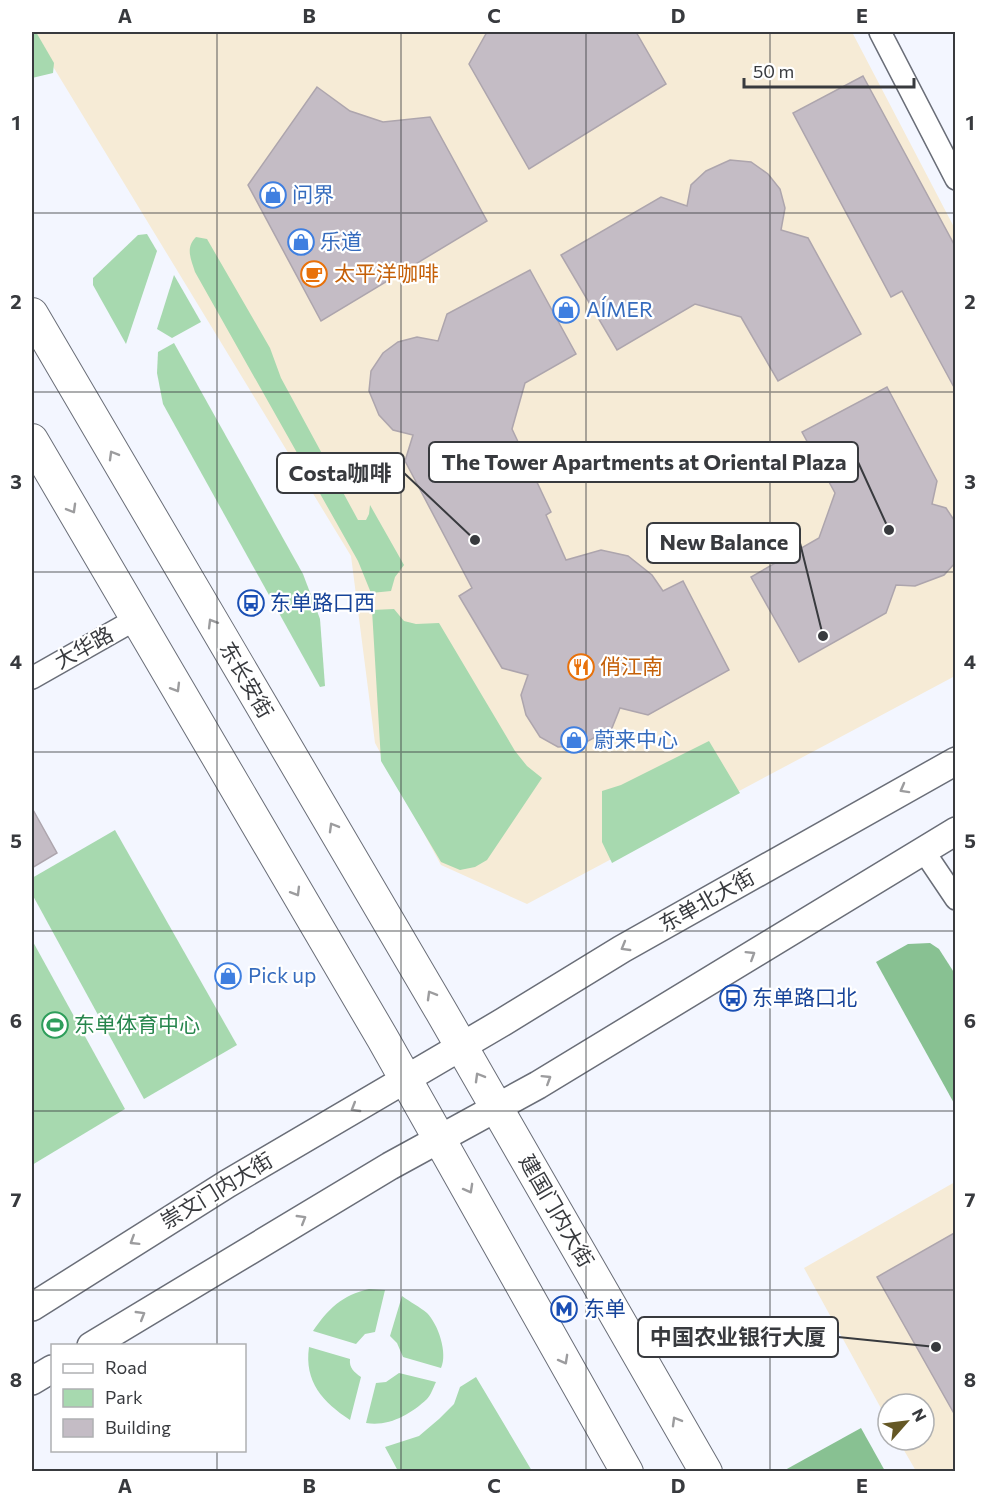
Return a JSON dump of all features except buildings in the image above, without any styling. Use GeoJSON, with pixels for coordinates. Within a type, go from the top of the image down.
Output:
{"type":"FeatureCollection","features":[{"type":"Feature","properties":{"kind":"highway","name":"东长安街"},"geometry":{"type":"LineString","coordinates":[[32,314],[496,1108]]}},
{"type":"Feature","properties":{"kind":"highway"},"geometry":{"type":"LineString","coordinates":[[32,440],[440,1138],[627,1472]]}},
{"type":"Feature","properties":{"kind":"highway","name":"建国门内大街"},"geometry":{"type":"LineString","coordinates":[[496,1108],[706,1472]]}},
{"type":"Feature","properties":{"kind":"main road","name":"东单北大街"},"geometry":{"type":"LineString","coordinates":[[405,1078],[622,949],[956,761]]}},
{"type":"Feature","properties":{"kind":"main road"},"geometry":{"type":"LineString","coordinates":[[94,1344],[390,1166],[538,1084],[956,831]]}},
{"type":"Feature","properties":{"kind":"main road","name":"崇文门内大街"},"geometry":{"type":"LineString","coordinates":[[32,1306],[227,1184],[405,1078]]}},
{"type":"Feature","properties":{"kind":"main road"},"geometry":{"type":"LineString","coordinates":[[32,1381],[51,1369]]}},
{"type":"Feature","properties":{"kind":"street"},"geometry":{"type":"LineString","coordinates":[[880,32],[956,179]]}},
{"type":"Feature","properties":{"kind":"street","name":"大华路"},"geometry":{"type":"LineString","coordinates":[[32,678],[136,619]]}},
{"type":"Feature","properties":{"kind":"street"},"geometry":{"type":"LineString","coordinates":[[922,850],[956,899]]}},
{"type":"Feature","properties":{"kind":"shaded area"},"geometry":{"type":"Polygon","coordinates":[[[32,32],[852,32],[955,229],[955,676],[527,904],[441,865],[375,743],[351,556],[32,32]]]}},
{"type":"Feature","properties":{"kind":"shaded area"},"geometry":{"type":"Polygon","coordinates":[[[955,1182],[955,1471],[916,1471],[905,1452],[936,1452],[936,1392],[876,1392],[876,1399],[804,1268],[955,1182]]]}},
{"type":"Feature","properties":{"kind":"green space"},"geometry":{"type":"Polygon","coordinates":[[[32,32],[36,32],[54,63],[53,73],[32,78],[32,32]]]}},
{"type":"Feature","properties":{"kind":"green space"},"geometry":{"type":"Polygon","coordinates":[[[147,234],[157,251],[126,344],[93,285],[93,278],[138,235],[147,234]]]}},
{"type":"Feature","properties":{"kind":"green space"},"geometry":{"type":"Polygon","coordinates":[[[196,237],[207,239],[270,348],[281,378],[358,520],[366,520],[370,505],[404,565],[395,577],[391,591],[371,593],[358,561],[195,272],[190,249],[196,237]]]}},
{"type":"Feature","properties":{"kind":"green space"},"geometry":{"type":"Polygon","coordinates":[[[174,275],[201,322],[172,338],[157,329],[174,275]]]}},
{"type":"Feature","properties":{"kind":"green space"},"geometry":{"type":"Polygon","coordinates":[[[174,343],[303,574],[320,619],[325,686],[320,687],[163,404],[157,373],[158,352],[174,343]]]}},
{"type":"Feature","properties":{"kind":"green space"},"geometry":{"type":"Polygon","coordinates":[[[394,609],[404,621],[416,624],[439,623],[515,751],[527,766],[542,778],[487,860],[475,867],[460,870],[441,862],[381,761],[372,610],[394,609]]]}},
{"type":"Feature","properties":{"kind":"green space"},"geometry":{"type":"Polygon","coordinates":[[[709,741],[740,793],[612,863],[602,842],[602,791],[621,785],[709,741]]]}},
{"type":"Feature","properties":{"kind":"green space"},"geometry":{"type":"Polygon","coordinates":[[[115,830],[237,1045],[144,1099],[32,894],[32,878],[115,830]]]}},
{"type":"Feature","properties":{"kind":"green space","name":"东单体育中心"},"geometry":{"type":"Polygon","coordinates":[[[32,940],[125,1109],[32,1165],[32,940]]]}},
{"type":"Feature","properties":{"kind":"green space"},"geometry":{"type":"Polygon","coordinates":[[[930,943],[939,949],[955,974],[955,1105],[876,962],[908,944],[930,943]]]}},
{"type":"Feature","properties":{"kind":"green space"},"geometry":{"type":"Polygon","coordinates":[[[369,1289],[385,1290],[375,1332],[365,1334],[356,1344],[313,1331],[336,1304],[351,1295],[369,1289]]]}},
{"type":"Feature","properties":{"kind":"green space"},"geometry":{"type":"Polygon","coordinates":[[[402,1296],[427,1313],[435,1324],[443,1347],[441,1368],[403,1357],[397,1343],[390,1336],[402,1296]]]}},
{"type":"Feature","properties":{"kind":"green space"},"geometry":{"type":"Polygon","coordinates":[[[309,1347],[350,1359],[353,1370],[361,1377],[350,1420],[332,1406],[318,1390],[310,1371],[309,1347]]]}},
{"type":"Feature","properties":{"kind":"green space"},"geometry":{"type":"Polygon","coordinates":[[[399,1373],[436,1382],[427,1399],[414,1410],[391,1421],[366,1423],[376,1383],[386,1382],[399,1373]]]}},
{"type":"Feature","properties":{"kind":"green space"},"geometry":{"type":"Polygon","coordinates":[[[476,1377],[532,1471],[398,1471],[385,1447],[419,1436],[454,1404],[460,1387],[476,1377]]]}},
{"type":"Feature","properties":{"kind":"green space"},"geometry":{"type":"Polygon","coordinates":[[[861,1428],[885,1471],[785,1470],[861,1428]]]}},
{"type":"Feature","properties":{"kind":"place","name":"问界"},"geometry":{"type":"Point","coordinates":[273,195]}},
{"type":"Feature","properties":{"kind":"place","name":"乐道"},"geometry":{"type":"Point","coordinates":[301,242]}},
{"type":"Feature","properties":{"kind":"place","name":"太平洋咖啡"},"geometry":{"type":"Point","coordinates":[314,274]}},
{"type":"Feature","properties":{"kind":"place","name":"AÍMER"},"geometry":{"type":"Point","coordinates":[566,310]}},
{"type":"Feature","properties":{"kind":"place","name":"The Tower Apartments at Oriental Plaza"},"geometry":{"type":"Point","coordinates":[889,530]}},
{"type":"Feature","properties":{"kind":"place","name":"Costa咖啡"},"geometry":{"type":"Point","coordinates":[475,540]}},
{"type":"Feature","properties":{"kind":"place","name":"东单路口西"},"geometry":{"type":"Point","coordinates":[251,603]}},
{"type":"Feature","properties":{"kind":"place","name":"New Balance"},"geometry":{"type":"Point","coordinates":[823,636]}},
{"type":"Feature","properties":{"kind":"place","name":"俏江南"},"geometry":{"type":"Point","coordinates":[581,667]}},
{"type":"Feature","properties":{"kind":"place","name":"蔚来中心"},"geometry":{"type":"Point","coordinates":[574,740]}},
{"type":"Feature","properties":{"kind":"place","name":"Pick up"},"geometry":{"type":"Point","coordinates":[228,976]}},
{"type":"Feature","properties":{"kind":"place","name":"东单路口北"},"geometry":{"type":"Point","coordinates":[733,998]}},
{"type":"Feature","properties":{"kind":"place","name":"东单体育中心"},"geometry":{"type":"Point","coordinates":[55,1025]}},
{"type":"Feature","properties":{"kind":"place","name":"东单"},"geometry":{"type":"Point","coordinates":[564,1309]}},
{"type":"Feature","properties":{"kind":"place","name":"中国农业银行大厦"},"geometry":{"type":"Point","coordinates":[936,1347]}}]}
